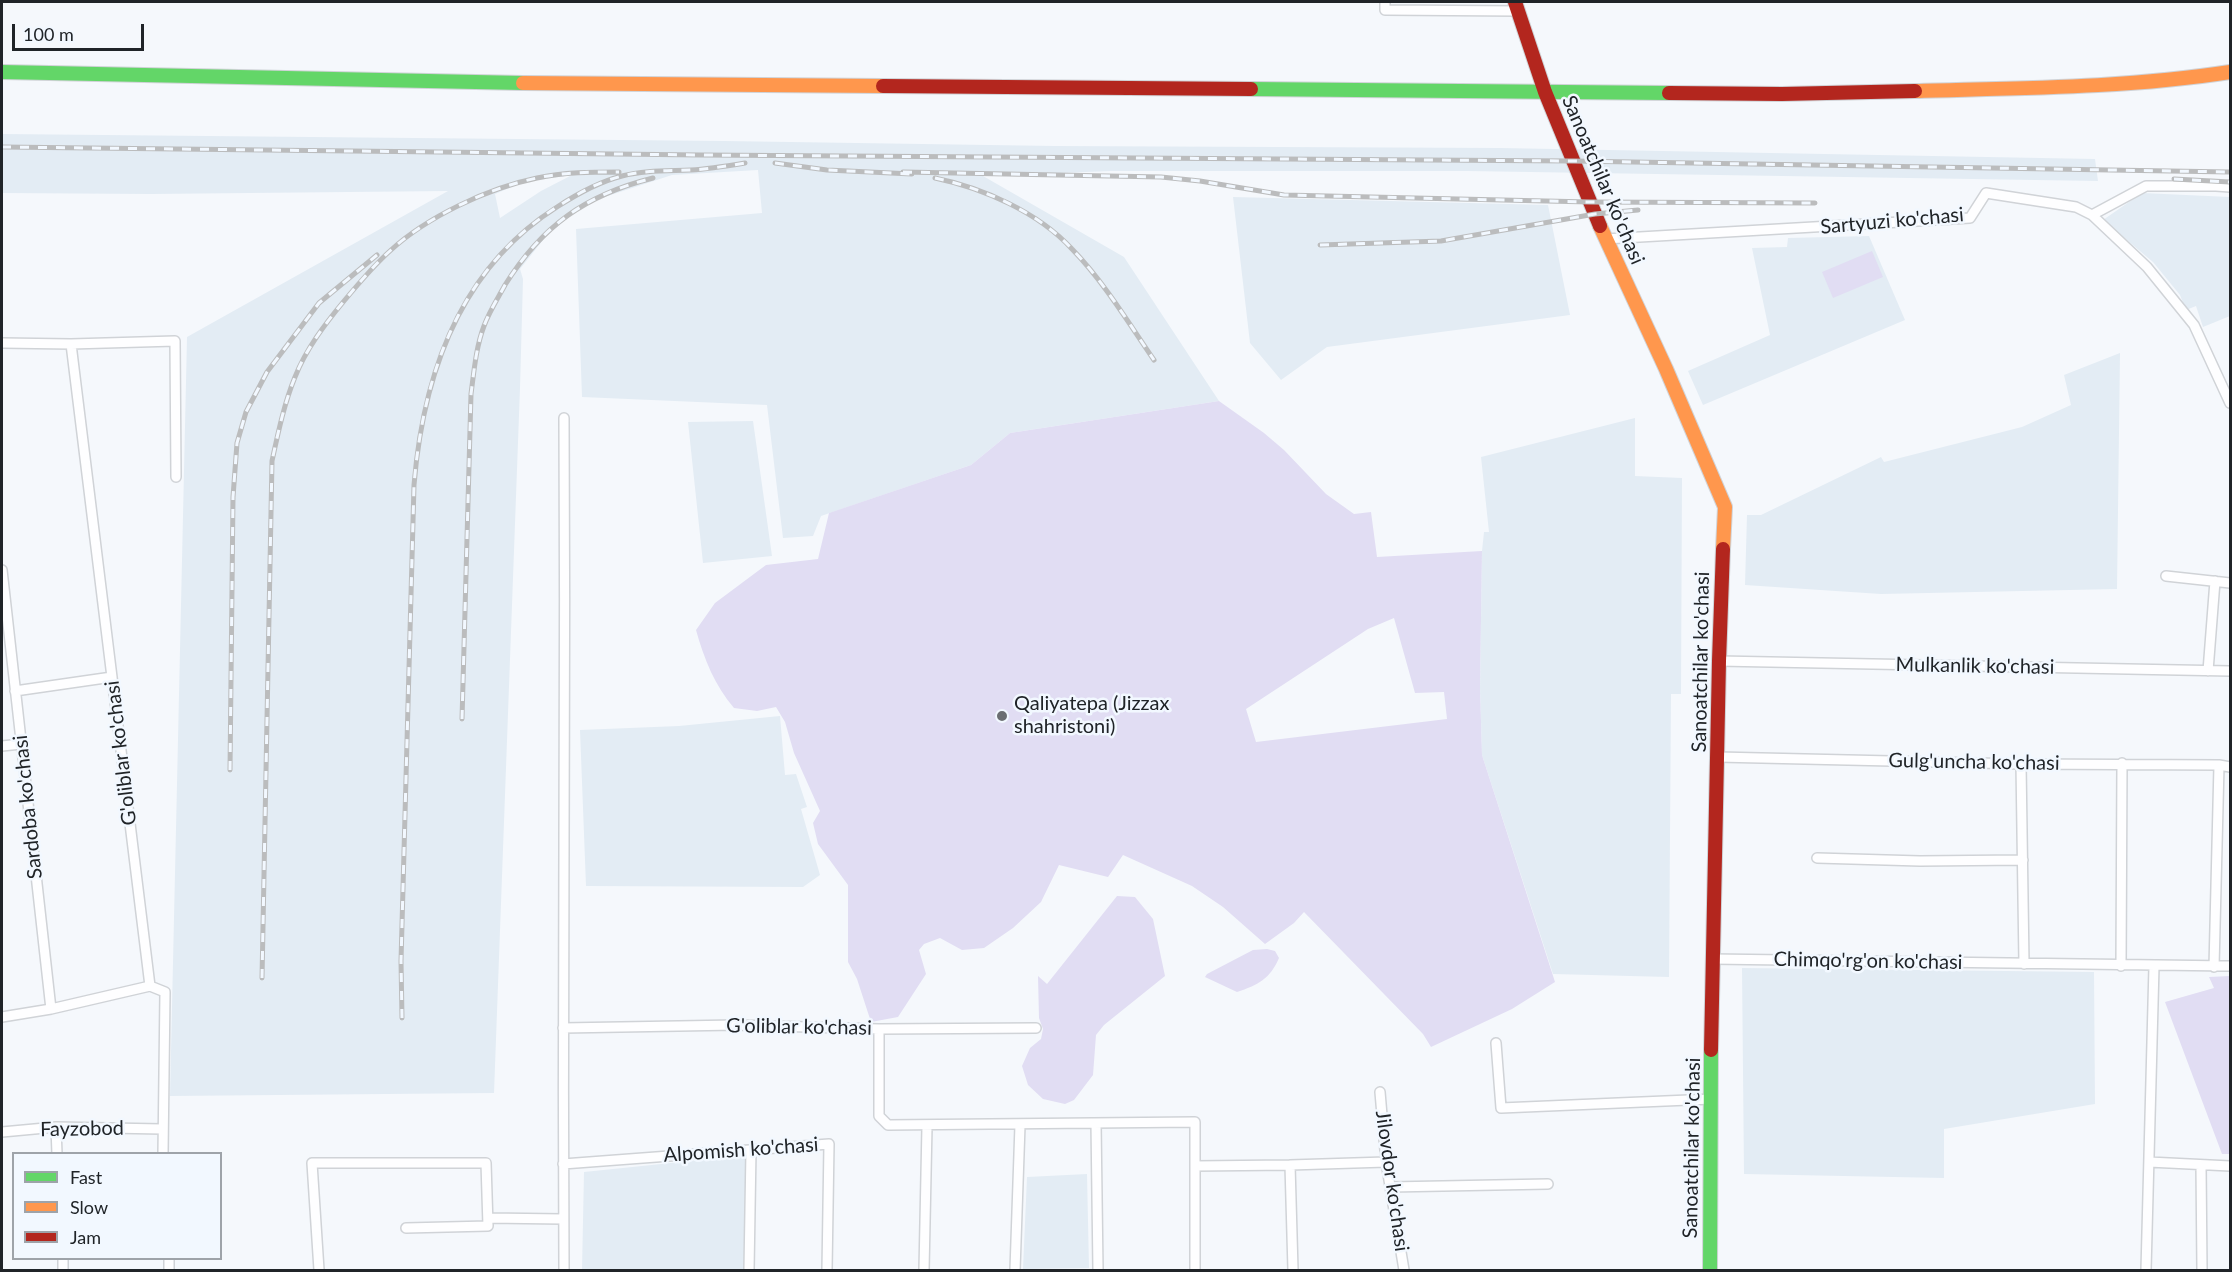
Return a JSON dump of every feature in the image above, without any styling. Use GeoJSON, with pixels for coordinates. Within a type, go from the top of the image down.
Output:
{"type":"FeatureCollection","features":[{"type":"Feature","properties":{"kind":"main road","name":"Sanoatchilar ko'chasi"},"geometry":{"type":"LineString","coordinates":[[1516,6],[1545,92],[1605,239],[1666,369],[1725,507],[1712,958],[1710,1270]]}},
{"type":"Feature","properties":{"kind":"main road"},"geometry":{"type":"LineString","coordinates":[[2,72],[538,83],[1782,94],[2099,86],[2184,79],[2230,72]]}},
{"type":"Feature","properties":{"kind":"street"},"geometry":{"type":"LineString","coordinates":[[1385,2],[1385,10],[1516,6]]}},
{"type":"Feature","properties":{"kind":"street"},"geometry":{"type":"LineString","coordinates":[[2230,188],[2146,186],[2092,215],[2147,267],[2194,325],[2230,403]]}},
{"type":"Feature","properties":{"kind":"street","name":"Sartyuzi ko'chasi"},"geometry":{"type":"LineString","coordinates":[[1605,239],[1970,218],[1986,194],[2076,207],[2092,215]]}},
{"type":"Feature","properties":{"kind":"street"},"geometry":{"type":"LineString","coordinates":[[2,343],[175,341],[176,477]]}},
{"type":"Feature","properties":{"kind":"street","name":"G'oliblar ko'chasi"},"geometry":{"type":"LineString","coordinates":[[71,344],[150,987]]}},
{"type":"Feature","properties":{"kind":"street"},"geometry":{"type":"LineString","coordinates":[[564,417],[566,623],[563,789],[564,1270]]}},
{"type":"Feature","properties":{"kind":"street","name":"Sardoba ko'chasi"},"geometry":{"type":"LineString","coordinates":[[2,570],[51,1009]]}},
{"type":"Feature","properties":{"kind":"street"},"geometry":{"type":"LineString","coordinates":[[2166,576],[2230,583]]}},
{"type":"Feature","properties":{"kind":"street"},"geometry":{"type":"LineString","coordinates":[[2208,671],[2215,581]]}},
{"type":"Feature","properties":{"kind":"street","name":"Mulkanlik ko'chasi"},"geometry":{"type":"LineString","coordinates":[[1719,660],[2230,671]]}},
{"type":"Feature","properties":{"kind":"street"},"geometry":{"type":"LineString","coordinates":[[15,691],[112,677]]}},
{"type":"Feature","properties":{"kind":"street"},"geometry":{"type":"LineString","coordinates":[[2,746],[21,744]]}},
{"type":"Feature","properties":{"kind":"street","name":"Gulg'uncha ko'chasi"},"geometry":{"type":"LineString","coordinates":[[1718,757],[2021,764],[2122,763],[2230,767]]}},
{"type":"Feature","properties":{"kind":"street"},"geometry":{"type":"LineString","coordinates":[[2121,966],[2122,763]]}},
{"type":"Feature","properties":{"kind":"street"},"geometry":{"type":"LineString","coordinates":[[2021,764],[2024,964]]}},
{"type":"Feature","properties":{"kind":"street"},"geometry":{"type":"LineString","coordinates":[[2214,967],[2219,765]]}},
{"type":"Feature","properties":{"kind":"street"},"geometry":{"type":"LineString","coordinates":[[1817,858],[1920,861],[2023,860]]}},
{"type":"Feature","properties":{"kind":"street","name":"Chimqo'rg'on ko'chasi"},"geometry":{"type":"LineString","coordinates":[[1712,958],[2230,966]]}},
{"type":"Feature","properties":{"kind":"street"},"geometry":{"type":"LineString","coordinates":[[2146,1270],[2154,966]]}},
{"type":"Feature","properties":{"kind":"street"},"geometry":{"type":"LineString","coordinates":[[2,1017],[51,1009],[150,987],[165,992],[163,1152]]}},
{"type":"Feature","properties":{"kind":"street","name":"G'oliblar ko'chasi"},"geometry":{"type":"LineString","coordinates":[[563,1028],[736,1025],[879,1029],[1036,1028]]}},
{"type":"Feature","properties":{"kind":"street"},"geometry":{"type":"LineString","coordinates":[[879,1029],[879,1116],[888,1125],[1195,1122],[1195,1270]]}},
{"type":"Feature","properties":{"kind":"street"},"geometry":{"type":"LineString","coordinates":[[1496,1043],[1501,1108],[1712,1099]]}},
{"type":"Feature","properties":{"kind":"street","name":"Jilovdor ko'chasi"},"geometry":{"type":"LineString","coordinates":[[1380,1092],[1386,1162],[1404,1270]]}},
{"type":"Feature","properties":{"kind":"street"},"geometry":{"type":"LineString","coordinates":[[1095,1123],[1098,1270]]}},
{"type":"Feature","properties":{"kind":"street"},"geometry":{"type":"LineString","coordinates":[[1015,1270],[1020,1125]]}},
{"type":"Feature","properties":{"kind":"street"},"geometry":{"type":"LineString","coordinates":[[924,1270],[927,1126]]}},
{"type":"Feature","properties":{"kind":"street"},"geometry":{"type":"LineString","coordinates":[[56,1128],[57,1152]]}},
{"type":"Feature","properties":{"kind":"street","name":"Fayzobod"},"geometry":{"type":"LineString","coordinates":[[2,1132],[56,1128],[162,1129]]}},
{"type":"Feature","properties":{"kind":"street","name":"Alpomish ko'chasi"},"geometry":{"type":"LineString","coordinates":[[563,1164],[829,1144],[827,1270]]}},
{"type":"Feature","properties":{"kind":"street"},"geometry":{"type":"LineString","coordinates":[[749,1270],[751,1150]]}},
{"type":"Feature","properties":{"kind":"street"},"geometry":{"type":"LineString","coordinates":[[1195,1166],[1386,1162]]}},
{"type":"Feature","properties":{"kind":"street"},"geometry":{"type":"LineString","coordinates":[[2149,1162],[2230,1166]]}},
{"type":"Feature","properties":{"kind":"street"},"geometry":{"type":"LineString","coordinates":[[319,1270],[312,1163],[486,1163],[488,1226],[406,1228]]}},
{"type":"Feature","properties":{"kind":"street"},"geometry":{"type":"LineString","coordinates":[[1290,1165],[1293,1270]]}},
{"type":"Feature","properties":{"kind":"street"},"geometry":{"type":"LineString","coordinates":[[2201,1165],[2202,1270]]}},
{"type":"Feature","properties":{"kind":"street"},"geometry":{"type":"LineString","coordinates":[[1390,1187],[1548,1184]]}},
{"type":"Feature","properties":{"kind":"street"},"geometry":{"type":"LineString","coordinates":[[488,1218],[563,1219]]}},
{"type":"Feature","properties":{"kind":"shaded area"},"geometry":{"type":"Polygon","coordinates":[[[2,134],[1055,146],[1500,148],[2095,159],[2098,181],[1467,171],[1111,171],[983,176],[1124,257],[1219,401],[1010,433],[971,465],[821,516],[813,536],[783,538],[767,405],[582,397],[576,229],[762,213],[758,170],[672,175],[586,203],[547,235],[520,269],[523,279],[520,388],[494,1093],[170,1096],[187,337],[448,191],[2,193],[2,134]],[[572,175],[523,182],[495,194],[500,218],[541,191],[572,175]]]}},
{"type":"Feature","properties":{"kind":"shaded area"},"geometry":{"type":"Polygon","coordinates":[[[2142,193],[2230,197],[2230,316],[2203,327],[2196,306],[2186,310],[2180,295],[2153,262],[2103,220],[2142,193]]]}},
{"type":"Feature","properties":{"kind":"shaded area"},"geometry":{"type":"Polygon","coordinates":[[[1233,197],[1548,205],[1570,315],[1327,347],[1281,380],[1250,343],[1233,197]]]}},
{"type":"Feature","properties":{"kind":"shaded area"},"geometry":{"type":"Polygon","coordinates":[[[1869,236],[1905,320],[1703,405],[1688,371],[1770,335],[1752,248],[1787,247],[1788,238],[1869,236]]]}},
{"type":"Feature","properties":{"kind":"shaded area"},"geometry":{"type":"Polygon","coordinates":[[[1872,251],[1883,277],[1833,298],[1822,272],[1872,251]]]}},
{"type":"Feature","properties":{"kind":"shaded area"},"geometry":{"type":"Polygon","coordinates":[[[2120,353],[2117,589],[1881,594],[1745,585],[1747,515],[1761,515],[1881,457],[1884,462],[2022,427],[2071,405],[2064,375],[2120,353]]]}},
{"type":"Feature","properties":{"kind":"shaded area","name":"Qaliyatepa (Jizzax shahristoni)"},"geometry":{"type":"Polygon","coordinates":[[[1219,401],[1284,450],[1326,494],[1354,514],[1371,512],[1377,557],[1482,551],[1480,688],[1482,755],[1555,982],[1512,1009],[1431,1047],[1423,1034],[1304,912],[1294,923],[1265,944],[1223,907],[1192,886],[1123,855],[1108,877],[1059,865],[1041,902],[1013,928],[984,948],[962,950],[940,938],[924,944],[919,950],[926,974],[898,1017],[871,1022],[857,979],[848,962],[848,885],[818,844],[813,823],[820,811],[794,753],[785,722],[776,707],[757,711],[734,708],[721,691],[711,672],[696,630],[715,603],[766,565],[818,559],[829,513],[971,465],[1010,433],[1219,401]],[[1394,618],[1368,629],[1246,709],[1256,742],[1447,719],[1444,692],[1415,693],[1394,618]]]}},
{"type":"Feature","properties":{"kind":"shaded area"},"geometry":{"type":"Polygon","coordinates":[[[1635,418],[1635,476],[1682,478],[1681,694],[1671,694],[1669,977],[1553,974],[1482,755],[1480,688],[1482,551],[1484,532],[1489,532],[1481,457],[1635,418]]]}},
{"type":"Feature","properties":{"kind":"shaded area"},"geometry":{"type":"Polygon","coordinates":[[[753,421],[772,556],[703,563],[688,422],[753,421]]]}},
{"type":"Feature","properties":{"kind":"shaded area"},"geometry":{"type":"Polygon","coordinates":[[[780,716],[785,775],[796,774],[807,807],[801,809],[820,875],[803,887],[586,886],[580,730],[679,726],[780,716]]]}},
{"type":"Feature","properties":{"kind":"shaded area"},"geometry":{"type":"Polygon","coordinates":[[[1117,896],[1135,897],[1153,919],[1165,976],[1104,1025],[1096,1035],[1093,1075],[1074,1100],[1065,1104],[1043,1099],[1028,1085],[1022,1066],[1030,1048],[1041,1039],[1043,1029],[1039,1018],[1038,976],[1047,984],[1117,896]]]}},
{"type":"Feature","properties":{"kind":"shaded area"},"geometry":{"type":"Polygon","coordinates":[[[1253,950],[1275,951],[1279,958],[1272,971],[1251,987],[1237,992],[1205,977],[1253,950]]]}},
{"type":"Feature","properties":{"kind":"shaded area"},"geometry":{"type":"Polygon","coordinates":[[[1742,968],[2094,972],[2095,1104],[1944,1129],[1944,1178],[1744,1174],[1742,968]]]}},
{"type":"Feature","properties":{"kind":"shaded area"},"geometry":{"type":"Polygon","coordinates":[[[2230,976],[2230,1154],[2222,1154],[2165,1002],[2214,988],[2209,977],[2230,976]]]}},
{"type":"Feature","properties":{"kind":"shaded area"},"geometry":{"type":"Polygon","coordinates":[[[748,1155],[746,1270],[582,1270],[584,1172],[748,1155]]]}},
{"type":"Feature","properties":{"kind":"shaded area"},"geometry":{"type":"Polygon","coordinates":[[[1087,1174],[1089,1268],[1023,1269],[1027,1177],[1087,1174]]]}},
{"type":"Feature","properties":{"kind":"railway"},"geometry":{"type":"LineString","coordinates":[[2,147],[1573,161],[2230,172]]}},
{"type":"Feature","properties":{"kind":"railway"},"geometry":{"type":"LineString","coordinates":[[402,1018],[401,961],[414,485],[426,404],[437,365],[452,328],[471,293],[495,261],[523,232],[557,207],[580,193],[630,174],[704,169],[745,163]]}},
{"type":"Feature","properties":{"kind":"railway"},"geometry":{"type":"LineString","coordinates":[[775,163],[827,170],[912,174]]}},
{"type":"Feature","properties":{"kind":"railway"},"geometry":{"type":"LineString","coordinates":[[262,978],[272,461],[284,408],[299,367],[323,328],[361,281],[391,250],[440,215],[479,196],[537,178],[588,172],[619,172]]}},
{"type":"Feature","properties":{"kind":"railway"},"geometry":{"type":"LineString","coordinates":[[903,172],[1161,177],[1284,195],[1590,202],[1815,203]]}},
{"type":"Feature","properties":{"kind":"railway"},"geometry":{"type":"LineString","coordinates":[[462,719],[471,394],[481,334],[505,285],[519,264],[550,230],[586,204],[629,185],[653,178]]}},
{"type":"Feature","properties":{"kind":"railway"},"geometry":{"type":"LineString","coordinates":[[935,178],[972,188],[1009,203],[1058,236],[1095,275],[1154,360]]}},
{"type":"Feature","properties":{"kind":"railway"},"geometry":{"type":"LineString","coordinates":[[2174,179],[2230,182]]}},
{"type":"Feature","properties":{"kind":"railway"},"geometry":{"type":"LineString","coordinates":[[1320,245],[1441,241],[1595,214],[1638,210]]}},
{"type":"Feature","properties":{"kind":"railway"},"geometry":{"type":"LineString","coordinates":[[230,770],[233,497],[237,443],[246,412],[267,372],[319,303],[377,255]]}},
{"type":"Feature","properties":{"kind":"traffic: fast"},"geometry":{"type":"LineString","coordinates":[[2,72],[523,83]]}},
{"type":"Feature","properties":{"kind":"traffic: fast"},"geometry":{"type":"LineString","coordinates":[[1251,89],[1669,93]]}},
{"type":"Feature","properties":{"kind":"traffic: fast"},"geometry":{"type":"LineString","coordinates":[[1710,1270],[1711,1050]]}},
{"type":"Feature","properties":{"kind":"traffic: slow"},"geometry":{"type":"LineString","coordinates":[[1915,91],[2113,84],[2230,72]]}},
{"type":"Feature","properties":{"kind":"traffic: slow"},"geometry":{"type":"LineString","coordinates":[[523,83],[883,86]]}},
{"type":"Feature","properties":{"kind":"traffic: slow"},"geometry":{"type":"LineString","coordinates":[[1600,226],[1666,369],[1725,507],[1723,549]]}},
{"type":"Feature","properties":{"kind":"traffic: jam"},"geometry":{"type":"LineString","coordinates":[[1515,2],[1545,92],[1600,226]]}},
{"type":"Feature","properties":{"kind":"traffic: jam"},"geometry":{"type":"LineString","coordinates":[[883,86],[1251,89]]}},
{"type":"Feature","properties":{"kind":"traffic: jam"},"geometry":{"type":"LineString","coordinates":[[1669,93],[1782,94],[1915,91]]}},
{"type":"Feature","properties":{"kind":"traffic: jam"},"geometry":{"type":"LineString","coordinates":[[1711,1050],[1723,549]]}},
{"type":"Feature","properties":{"kind":"place","name":"Qaliyatepa (Jizzax shahristoni)"},"geometry":{"type":"Point","coordinates":[1002,716]}}]}
